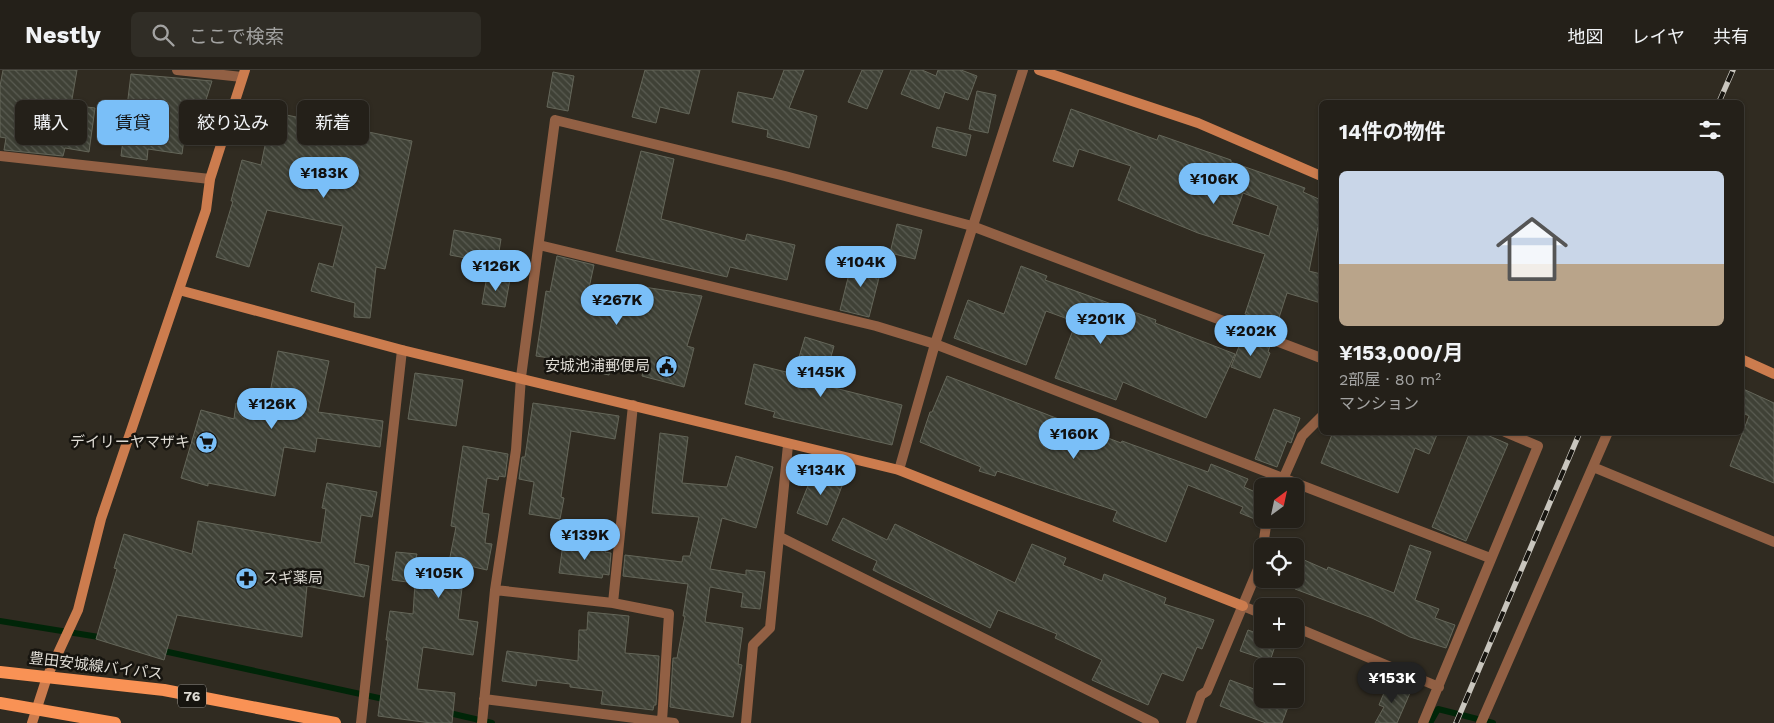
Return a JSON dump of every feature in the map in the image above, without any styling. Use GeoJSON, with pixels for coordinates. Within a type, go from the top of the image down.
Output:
{"type":"FeatureCollection","features":[{"type":"Feature","properties":{"kind":"main road","name":"豊田安城線バイパス"},"geometry":{"type":"LineString","coordinates":[[0,672],[164,690],[336,723]]}},
{"type":"Feature","properties":{"kind":"main road"},"geometry":{"type":"LineString","coordinates":[[0,703],[116,723]]}},
{"type":"Feature","properties":{"kind":"street"},"geometry":{"type":"LineString","coordinates":[[32,723],[47,677],[78,610],[101,519],[206,210],[210,179],[244,74],[177,70]]}},
{"type":"Feature","properties":{"kind":"street"},"geometry":{"type":"LineString","coordinates":[[899,470],[935,344],[1023,70]]}},
{"type":"Feature","properties":{"kind":"street"},"geometry":{"type":"LineString","coordinates":[[1039,70],[1198,123],[1319,175]]}},
{"type":"Feature","properties":{"kind":"street"},"geometry":{"type":"LineString","coordinates":[[482,723],[495,590],[516,450],[521,377],[554,120],[785,176],[972,226],[1319,357]]}},
{"type":"Feature","properties":{"kind":"street"},"geometry":{"type":"LineString","coordinates":[[0,156],[210,179]]}},
{"type":"Feature","properties":{"kind":"street"},"geometry":{"type":"LineString","coordinates":[[539,245],[876,326],[935,344],[1271,478]]}},
{"type":"Feature","properties":{"kind":"street"},"geometry":{"type":"LineString","coordinates":[[179,290],[402,350],[521,377],[788,445],[899,470],[1254,611]]}},
{"type":"Feature","properties":{"kind":"street"},"geometry":{"type":"LineString","coordinates":[[361,723],[402,350]]}},
{"type":"Feature","properties":{"kind":"street"},"geometry":{"type":"LineString","coordinates":[[1744,360],[1774,374]]}},
{"type":"Feature","properties":{"kind":"street"},"geometry":{"type":"LineString","coordinates":[[613,603],[633,405]]}},
{"type":"Feature","properties":{"kind":"street"},"geometry":{"type":"LineString","coordinates":[[1283,478],[1302,436],[1319,419]]}},
{"type":"Feature","properties":{"kind":"street"},"geometry":{"type":"LineString","coordinates":[[1423,723],[1538,446],[1513,435]]}},
{"type":"Feature","properties":{"kind":"street"},"geometry":{"type":"LineString","coordinates":[[1481,723],[1607,435]]}},
{"type":"Feature","properties":{"kind":"street"},"geometry":{"type":"LineString","coordinates":[[746,723],[753,645],[770,628],[788,445]]}},
{"type":"Feature","properties":{"kind":"street"},"geometry":{"type":"LineString","coordinates":[[1593,467],[1774,542]]}},
{"type":"Feature","properties":{"kind":"street"},"geometry":{"type":"LineString","coordinates":[[1304,490],[1490,558]]}},
{"type":"Feature","properties":{"kind":"street"},"geometry":{"type":"LineString","coordinates":[[780,537],[1154,723]]}},
{"type":"Feature","properties":{"kind":"street"},"geometry":{"type":"LineString","coordinates":[[1191,723],[1201,695],[1207,691],[1254,579]]}},
{"type":"Feature","properties":{"kind":"street"},"geometry":{"type":"LineString","coordinates":[[495,590],[613,603],[669,614],[662,721]]}},
{"type":"Feature","properties":{"kind":"street"},"geometry":{"type":"LineString","coordinates":[[1304,632],[1439,687]]}},
{"type":"Feature","properties":{"kind":"street"},"geometry":{"type":"LineString","coordinates":[[484,699],[674,723]]}},
{"type":"Feature","properties":{"kind":"building"},"geometry":{"type":"Polygon","coordinates":[[[3,70],[77,70],[72,100],[15,100],[15,145],[87,145],[87,107],[95,108],[89,152],[65,148],[63,156],[4,150],[6,138],[0,137],[0,86],[3,70]]]}},
{"type":"Feature","properties":{"kind":"building"},"geometry":{"type":"Polygon","coordinates":[[[645,70],[700,70],[689,114],[660,107],[656,123],[632,117],[645,70]]]}},
{"type":"Feature","properties":{"kind":"building"},"geometry":{"type":"Polygon","coordinates":[[[784,70],[804,70],[789,108],[817,116],[809,148],[767,137],[768,130],[732,122],[738,92],[773,99],[784,70]]]}},
{"type":"Feature","properties":{"kind":"building"},"geometry":{"type":"Polygon","coordinates":[[[862,70],[883,70],[867,109],[848,102],[862,70]]]}},
{"type":"Feature","properties":{"kind":"building"},"geometry":{"type":"Polygon","coordinates":[[[911,70],[922,70],[936,76],[938,70],[961,70],[977,76],[968,100],[945,92],[939,109],[901,94],[911,70]]]}},
{"type":"Feature","properties":{"kind":"building"},"geometry":{"type":"Polygon","coordinates":[[[553,72],[574,76],[568,111],[547,107],[553,72]]]}},
{"type":"Feature","properties":{"kind":"building"},"geometry":{"type":"Polygon","coordinates":[[[131,74],[212,81],[206,100],[179,100],[179,145],[183,145],[182,154],[148,149],[147,160],[121,156],[122,145],[169,145],[169,100],[128,100],[131,74]]]}},
{"type":"Feature","properties":{"kind":"building"},"geometry":{"type":"Polygon","coordinates":[[[977,91],[996,95],[988,133],[969,129],[977,91]]]}},
{"type":"Feature","properties":{"kind":"building"},"geometry":{"type":"Polygon","coordinates":[[[1071,109],[1157,140],[1159,135],[1305,188],[1303,192],[1319,199],[1319,227],[1309,271],[1319,274],[1319,302],[1287,293],[1274,333],[1248,323],[1251,316],[1245,314],[1265,254],[1198,233],[1118,200],[1131,166],[1079,149],[1073,167],[1053,161],[1071,109]],[[1243,193],[1232,224],[1269,236],[1278,206],[1243,193]]]}},
{"type":"Feature","properties":{"kind":"building"},"geometry":{"type":"Polygon","coordinates":[[[287,115],[297,117],[297,145],[369,145],[369,132],[412,141],[385,269],[376,267],[370,318],[354,317],[355,303],[311,291],[319,263],[333,267],[343,226],[267,210],[249,267],[216,257],[233,201],[231,201],[242,160],[261,165],[265,145],[287,145],[287,115]]]}},
{"type":"Feature","properties":{"kind":"building"},"geometry":{"type":"Polygon","coordinates":[[[937,127],[971,135],[966,156],[932,147],[937,127]]]}},
{"type":"Feature","properties":{"kind":"building"},"geometry":{"type":"Polygon","coordinates":[[[641,151],[674,159],[661,219],[745,241],[747,234],[795,245],[787,280],[730,267],[727,277],[616,251],[641,151]]]}},
{"type":"Feature","properties":{"kind":"building"},"geometry":{"type":"Polygon","coordinates":[[[897,224],[922,230],[915,259],[890,253],[897,224]]]}},
{"type":"Feature","properties":{"kind":"building"},"geometry":{"type":"Polygon","coordinates":[[[454,230],[501,239],[497,264],[450,255],[454,230]]]}},
{"type":"Feature","properties":{"kind":"building"},"geometry":{"type":"Polygon","coordinates":[[[557,256],[594,265],[587,297],[627,306],[631,285],[702,296],[687,346],[694,348],[684,387],[642,376],[645,362],[613,357],[609,375],[590,371],[592,364],[536,356],[546,291],[550,292],[557,256]]]}},
{"type":"Feature","properties":{"kind":"building"},"geometry":{"type":"Polygon","coordinates":[[[853,258],[882,266],[869,317],[840,310],[853,258]]]}},
{"type":"Feature","properties":{"kind":"building"},"geometry":{"type":"Polygon","coordinates":[[[1021,266],[1047,276],[1045,280],[1156,320],[1155,323],[1235,354],[1206,418],[1123,382],[1116,400],[1055,378],[1076,322],[1046,311],[1026,365],[954,338],[968,300],[1004,314],[1021,266]]]}},
{"type":"Feature","properties":{"kind":"building"},"geometry":{"type":"Polygon","coordinates":[[[487,276],[510,279],[505,307],[482,304],[487,276]]]}},
{"type":"Feature","properties":{"kind":"building"},"geometry":{"type":"Polygon","coordinates":[[[1243,336],[1270,346],[1268,352],[1270,353],[1260,378],[1231,367],[1243,336]]]}},
{"type":"Feature","properties":{"kind":"building"},"geometry":{"type":"Polygon","coordinates":[[[805,337],[834,346],[823,385],[902,405],[892,445],[773,417],[775,412],[745,404],[754,364],[794,374],[805,337]]]}},
{"type":"Feature","properties":{"kind":"building"},"geometry":{"type":"Polygon","coordinates":[[[278,351],[329,361],[318,412],[383,421],[380,447],[317,438],[315,452],[284,447],[275,496],[208,483],[208,486],[181,478],[201,410],[234,419],[236,403],[267,408],[278,351]]]}},
{"type":"Feature","properties":{"kind":"building"},"geometry":{"type":"Polygon","coordinates":[[[415,373],[463,380],[456,426],[408,419],[415,373]]]}},
{"type":"Feature","properties":{"kind":"building"},"geometry":{"type":"Polygon","coordinates":[[[947,376],[1121,443],[1122,441],[1208,472],[1211,464],[1248,479],[1244,487],[1254,491],[1254,519],[1240,513],[1243,507],[1188,485],[1166,542],[1113,521],[1117,511],[997,471],[995,476],[979,471],[981,467],[920,442],[930,412],[932,412],[947,376]]]}},
{"type":"Feature","properties":{"kind":"building"},"geometry":{"type":"Polygon","coordinates":[[[1744,389],[1774,403],[1774,483],[1730,466],[1742,435],[1744,435],[1749,416],[1744,414],[1744,389]]]}},
{"type":"Feature","properties":{"kind":"building"},"geometry":{"type":"Polygon","coordinates":[[[533,403],[619,416],[615,439],[571,431],[561,497],[564,498],[560,519],[529,514],[534,482],[519,479],[522,457],[525,457],[533,403]]]}},
{"type":"Feature","properties":{"kind":"building"},"geometry":{"type":"Polygon","coordinates":[[[1274,409],[1300,418],[1291,443],[1287,441],[1277,467],[1255,459],[1274,409]]]}},
{"type":"Feature","properties":{"kind":"building"},"geometry":{"type":"Polygon","coordinates":[[[660,433],[688,437],[682,483],[727,487],[736,456],[773,467],[756,528],[722,518],[710,569],[746,575],[746,570],[765,572],[760,609],[741,607],[743,593],[710,587],[705,622],[743,628],[738,664],[742,665],[733,717],[670,707],[673,658],[677,658],[685,616],[683,616],[688,584],[623,576],[625,555],[682,562],[683,556],[690,556],[699,517],[652,513],[660,433]]]}},
{"type":"Feature","properties":{"kind":"building"},"geometry":{"type":"Polygon","coordinates":[[[1332,435],[1437,435],[1429,454],[1415,448],[1398,493],[1321,463],[1332,435]]]}},
{"type":"Feature","properties":{"kind":"building"},"geometry":{"type":"Polygon","coordinates":[[[1469,435],[1487,435],[1508,444],[1466,541],[1432,527],[1469,435]]]}},
{"type":"Feature","properties":{"kind":"building"},"geometry":{"type":"Polygon","coordinates":[[[463,446],[508,454],[505,477],[499,476],[498,480],[487,478],[482,513],[489,514],[485,543],[492,544],[487,570],[465,565],[458,619],[478,622],[473,655],[423,647],[417,689],[455,693],[452,723],[431,723],[378,716],[390,611],[413,614],[415,583],[392,580],[396,552],[417,554],[416,558],[449,562],[456,527],[451,526],[463,446]]]}},
{"type":"Feature","properties":{"kind":"building"},"geometry":{"type":"Polygon","coordinates":[[[816,466],[845,478],[827,525],[797,513],[816,466]]]}},
{"type":"Feature","properties":{"kind":"building"},"geometry":{"type":"Polygon","coordinates":[[[327,483],[377,492],[372,517],[361,515],[354,563],[369,566],[364,597],[307,586],[302,637],[177,615],[164,660],[96,639],[117,569],[114,568],[124,534],[192,554],[198,521],[321,543],[326,509],[322,508],[327,483]]]}},
{"type":"Feature","properties":{"kind":"building"},"geometry":{"type":"Polygon","coordinates":[[[843,518],[887,540],[895,524],[1015,583],[1032,544],[1066,558],[1063,565],[1102,581],[1104,574],[1166,598],[1164,604],[1214,620],[1202,649],[1197,647],[1183,681],[1162,673],[1148,705],[1092,680],[1102,660],[1055,638],[1057,634],[998,610],[990,628],[873,570],[877,561],[832,540],[843,518]]]}},
{"type":"Feature","properties":{"kind":"building"},"geometry":{"type":"Polygon","coordinates":[[[563,544],[606,549],[605,552],[611,553],[609,575],[603,574],[602,578],[559,573],[563,544]]]}},
{"type":"Feature","properties":{"kind":"building"},"geometry":{"type":"Polygon","coordinates":[[[1410,545],[1431,552],[1415,600],[1439,609],[1435,618],[1455,625],[1446,648],[1410,637],[1372,618],[1295,588],[1304,588],[1304,560],[1327,570],[1328,567],[1394,593],[1410,545]]]}},
{"type":"Feature","properties":{"kind":"building"},"geometry":{"type":"Polygon","coordinates":[[[588,612],[629,616],[625,653],[659,656],[656,705],[654,705],[653,710],[601,704],[603,691],[570,687],[570,684],[537,680],[536,686],[502,681],[507,651],[578,661],[579,630],[587,630],[588,612]]]}},
{"type":"Feature","properties":{"kind":"building"},"geometry":{"type":"Polygon","coordinates":[[[1248,630],[1254,632],[1254,648],[1274,648],[1271,658],[1261,658],[1240,651],[1248,630]]]}},
{"type":"Feature","properties":{"kind":"building"},"geometry":{"type":"Polygon","coordinates":[[[1230,680],[1254,689],[1254,708],[1288,708],[1282,723],[1266,723],[1220,706],[1230,680]]]}},
{"type":"Feature","properties":{"kind":"building"},"geometry":{"type":"Polygon","coordinates":[[[1388,683],[1410,693],[1397,723],[1375,723],[1384,707],[1379,705],[1388,683]]]}},
{"type":"Feature","properties":{"kind":"waterway"},"geometry":{"type":"LineString","coordinates":[[0,621],[105,638]]}},
{"type":"Feature","properties":{"kind":"waterway"},"geometry":{"type":"LineString","coordinates":[[159,650],[388,700]]}},
{"type":"Feature","properties":{"kind":"waterway"},"geometry":{"type":"LineString","coordinates":[[1430,723],[1438,709],[1493,723]]}},
{"type":"Feature","properties":{"kind":"waterway"},"geometry":{"type":"LineString","coordinates":[[445,712],[492,723]]}},
{"type":"Feature","properties":{"kind":"railway"},"geometry":{"type":"LineString","coordinates":[[1720,100],[1733,70]]}},
{"type":"Feature","properties":{"kind":"railway"},"geometry":{"type":"LineString","coordinates":[[1456,723],[1579,435]]}},
{"type":"Feature","properties":{"kind":"place","name":"安城池浦郵便局"},"geometry":{"type":"Point","coordinates":[666,366]}},
{"type":"Feature","properties":{"kind":"place","name":"デイリーヤマザキ"},"geometry":{"type":"Point","coordinates":[206,442]}},
{"type":"Feature","properties":{"kind":"place","name":"スギ薬局"},"geometry":{"type":"Point","coordinates":[247,578]}}]}
